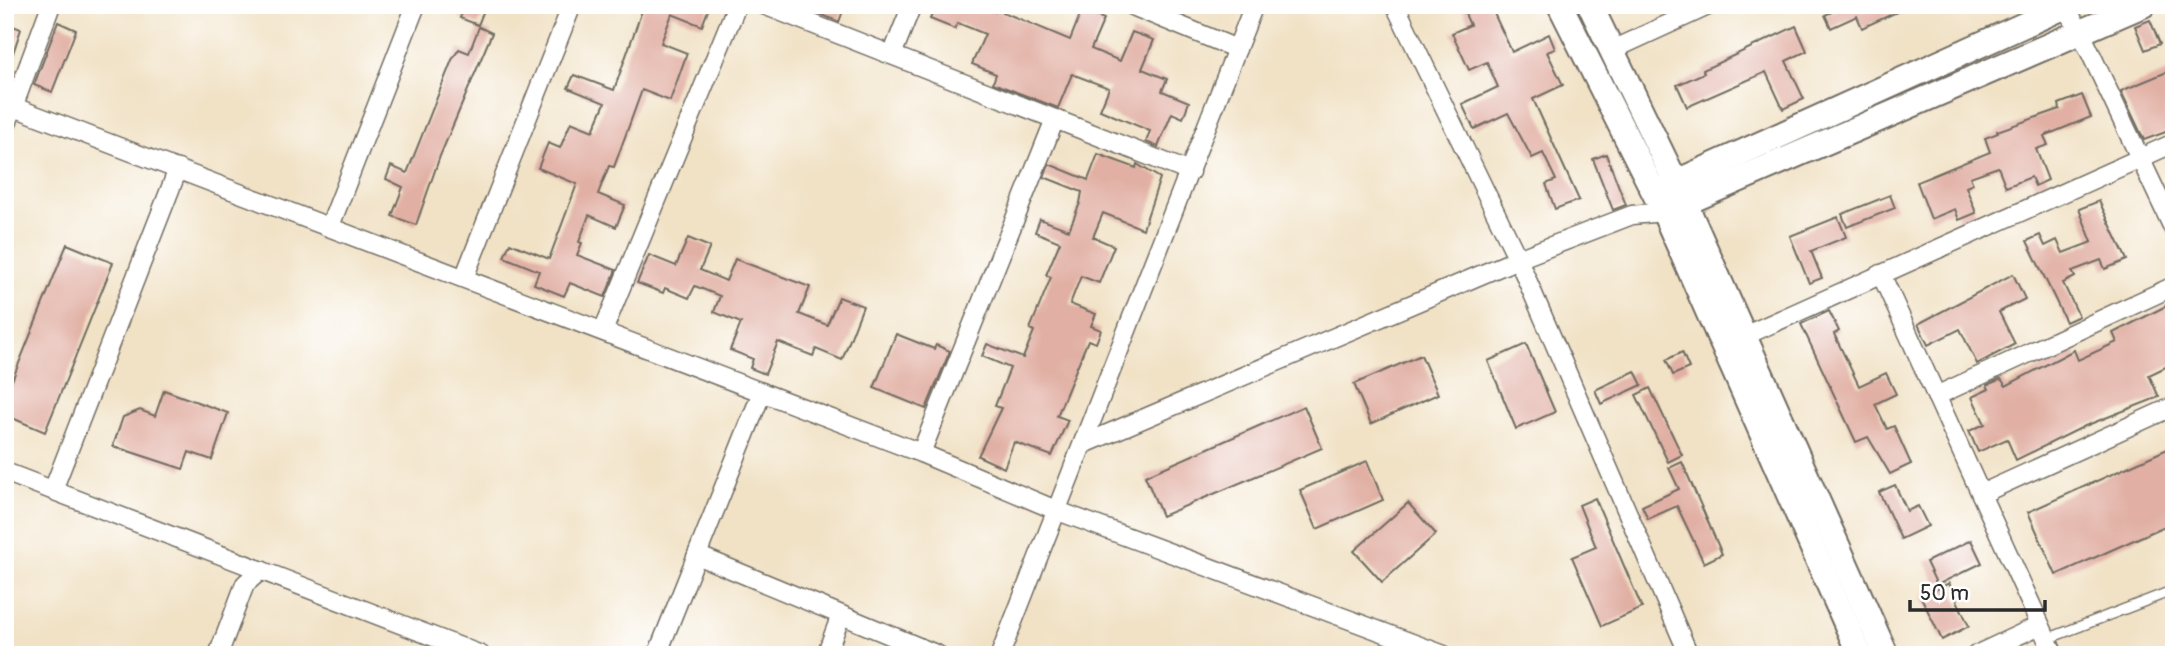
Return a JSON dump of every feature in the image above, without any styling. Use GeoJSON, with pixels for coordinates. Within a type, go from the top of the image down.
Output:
{"type":"FeatureCollection","features":[{"type":"Feature","properties":{"kind":"main road"},"geometry":{"type":"LineString","coordinates":[[1560,5],[1745,335],[1886,655]]}},
{"type":"Feature","properties":{"kind":"main road"},"geometry":{"type":"LineString","coordinates":[[1590,5],[1612,50],[1670,197],[1722,346],[1860,655]]}},
{"type":"Feature","properties":{"kind":"main road"},"geometry":{"type":"LineString","coordinates":[[1670,197],[2081,33],[2143,5]]}},
{"type":"Feature","properties":{"kind":"main road"},"geometry":{"type":"LineString","coordinates":[[1670,197],[2066,6]]}},
{"type":"Feature","properties":{"kind":"street"},"geometry":{"type":"LineString","coordinates":[[5,129],[51,5]]}},
{"type":"Feature","properties":{"kind":"street"},"geometry":{"type":"LineString","coordinates":[[330,226],[416,5]]}},
{"type":"Feature","properties":{"kind":"street"},"geometry":{"type":"LineString","coordinates":[[464,278],[572,5]]}},
{"type":"Feature","properties":{"kind":"street"},"geometry":{"type":"LineString","coordinates":[[603,331],[737,5]]}},
{"type":"Feature","properties":{"kind":"street"},"geometry":{"type":"LineString","coordinates":[[764,5],[1190,172]]}},
{"type":"Feature","properties":{"kind":"street"},"geometry":{"type":"LineString","coordinates":[[892,55],[912,5]]}},
{"type":"Feature","properties":{"kind":"street"},"geometry":{"type":"LineString","coordinates":[[1130,5],[1237,49]]}},
{"type":"Feature","properties":{"kind":"street"},"geometry":{"type":"LineString","coordinates":[[1000,655],[1254,5]]}},
{"type":"Feature","properties":{"kind":"street"},"geometry":{"type":"LineString","coordinates":[[1395,5],[1518,259],[1689,655]]}},
{"type":"Feature","properties":{"kind":"street"},"geometry":{"type":"LineString","coordinates":[[1612,50],[1710,5]]}},
{"type":"Feature","properties":{"kind":"street"},"geometry":{"type":"LineString","coordinates":[[2066,6],[2174,230]]}},
{"type":"Feature","properties":{"kind":"street"},"geometry":{"type":"LineString","coordinates":[[14,107],[921,453],[1058,511],[1444,655]]}},
{"type":"Feature","properties":{"kind":"street"},"geometry":{"type":"LineString","coordinates":[[921,453],[1055,119]]}},
{"type":"Feature","properties":{"kind":"street"},"geometry":{"type":"LineString","coordinates":[[1722,346],[2174,143]]}},
{"type":"Feature","properties":{"kind":"street"},"geometry":{"type":"LineString","coordinates":[[53,490],[177,169]]}},
{"type":"Feature","properties":{"kind":"street"},"geometry":{"type":"LineString","coordinates":[[1084,444],[1670,197]]}},
{"type":"Feature","properties":{"kind":"street"},"geometry":{"type":"LineString","coordinates":[[1881,274],[2047,640],[1976,655]]}},
{"type":"Feature","properties":{"kind":"street"},"geometry":{"type":"LineString","coordinates":[[1936,396],[2174,286]]}},
{"type":"Feature","properties":{"kind":"street"},"geometry":{"type":"LineString","coordinates":[[657,655],[762,392]]}},
{"type":"Feature","properties":{"kind":"street"},"geometry":{"type":"LineString","coordinates":[[1981,494],[2174,406]]}},
{"type":"Feature","properties":{"kind":"street"},"geometry":{"type":"LineString","coordinates":[[5,472],[481,655]]}},
{"type":"Feature","properties":{"kind":"street"},"geometry":{"type":"LineString","coordinates":[[697,555],[938,655]]}},
{"type":"Feature","properties":{"kind":"street"},"geometry":{"type":"LineString","coordinates":[[218,655],[245,584],[261,570]]}},
{"type":"Feature","properties":{"kind":"street"},"geometry":{"type":"LineString","coordinates":[[826,655],[841,615]]}},
{"type":"Feature","properties":{"kind":"lane"},"geometry":{"type":"LineString","coordinates":[[2047,640],[2174,590]]}},
{"type":"Feature","properties":{"kind":"building"},"geometry":{"type":"Polygon","coordinates":[[[465,5],[486,5],[478,25],[460,18],[465,5]]]}},
{"type":"Feature","properties":{"kind":"building"},"geometry":{"type":"Polygon","coordinates":[[[644,5],[710,5],[702,26],[672,14],[661,43],[687,53],[670,101],[642,90],[614,167],[609,166],[598,194],[625,205],[616,227],[589,215],[579,242],[582,243],[577,255],[616,270],[605,297],[570,283],[564,296],[534,284],[539,271],[504,257],[510,243],[549,259],[577,184],[538,168],[548,143],[560,148],[571,122],[593,131],[605,103],[568,88],[574,75],[614,90],[644,5]]]}},
{"type":"Feature","properties":{"kind":"building"},"geometry":{"type":"Polygon","coordinates":[[[799,5],[845,5],[839,22],[799,5]]]}},
{"type":"Feature","properties":{"kind":"building"},"geometry":{"type":"Polygon","coordinates":[[[936,5],[979,5],[995,12],[996,9],[1070,40],[1082,10],[1104,19],[1091,49],[1120,61],[1132,32],[1154,40],[1142,69],[1167,79],[1162,91],[1189,102],[1183,118],[1172,113],[1158,147],[1146,142],[1150,131],[1100,110],[1109,88],[1072,74],[1058,108],[993,83],[996,74],[972,64],[985,34],[958,23],[955,29],[930,19],[936,5]]]}},
{"type":"Feature","properties":{"kind":"building"},"geometry":{"type":"Polygon","coordinates":[[[1461,5],[1490,5],[1512,52],[1549,34],[1555,49],[1547,52],[1563,85],[1533,99],[1579,200],[1555,209],[1546,184],[1556,180],[1543,153],[1532,158],[1508,113],[1474,129],[1462,104],[1498,87],[1487,62],[1469,70],[1452,33],[1470,25],[1461,5]]]}},
{"type":"Feature","properties":{"kind":"building"},"geometry":{"type":"Polygon","coordinates":[[[1834,5],[1912,5],[1862,28],[1857,16],[1831,28],[1825,15],[1836,10],[1834,5]]]}},
{"type":"Feature","properties":{"kind":"building"},"geometry":{"type":"Polygon","coordinates":[[[2150,20],[2160,44],[2145,50],[2135,26],[2150,20]]]}},
{"type":"Feature","properties":{"kind":"building"},"geometry":{"type":"Polygon","coordinates":[[[58,22],[76,30],[52,92],[34,85],[58,22]]]}},
{"type":"Feature","properties":{"kind":"building"},"geometry":{"type":"Polygon","coordinates":[[[5,23],[21,29],[8,68],[5,67],[5,23]]]}},
{"type":"Feature","properties":{"kind":"building"},"geometry":{"type":"Polygon","coordinates":[[[1796,26],[1807,51],[1786,61],[1804,99],[1783,109],[1766,72],[1687,107],[1677,85],[1796,26]]]}},
{"type":"Feature","properties":{"kind":"building"},"geometry":{"type":"Polygon","coordinates":[[[479,27],[492,33],[440,156],[416,225],[392,216],[403,187],[386,179],[391,166],[407,173],[452,60],[459,49],[469,53],[479,27]]]}},
{"type":"Feature","properties":{"kind":"building"},"geometry":{"type":"Polygon","coordinates":[[[2174,69],[2174,129],[2144,140],[2121,91],[2174,69]]]}},
{"type":"Feature","properties":{"kind":"building"},"geometry":{"type":"Polygon","coordinates":[[[2082,95],[2091,117],[2044,136],[2048,145],[2036,149],[2048,180],[2035,186],[2031,177],[2006,187],[1998,167],[1970,177],[1973,184],[1966,187],[1976,213],[1959,220],[1955,209],[1931,219],[1917,182],[1990,152],[1985,138],[1998,133],[1997,131],[2060,109],[2059,104],[2082,95]]]}},
{"type":"Feature","properties":{"kind":"building"},"geometry":{"type":"Polygon","coordinates":[[[1098,154],[1136,168],[1137,164],[1160,178],[1143,229],[1103,213],[1093,237],[1114,246],[1099,283],[1081,276],[1070,304],[1096,314],[1091,326],[1101,330],[1096,343],[1088,340],[1057,416],[1068,420],[1052,456],[1014,442],[1004,468],[978,456],[1001,408],[995,406],[1010,368],[982,356],[987,344],[1023,358],[1034,331],[1030,329],[1051,277],[1046,275],[1060,242],[1035,232],[1040,219],[1069,230],[1080,203],[1082,192],[1044,177],[1049,164],[1088,180],[1098,154]]]}},
{"type":"Feature","properties":{"kind":"building"},"geometry":{"type":"Polygon","coordinates":[[[1606,154],[1626,205],[1613,210],[1593,159],[1606,154]]]}},
{"type":"Feature","properties":{"kind":"building"},"geometry":{"type":"Polygon","coordinates":[[[1890,195],[1895,208],[1847,227],[1842,214],[1890,195]]]}},
{"type":"Feature","properties":{"kind":"building"},"geometry":{"type":"Polygon","coordinates":[[[2099,201],[2127,260],[2105,269],[2101,260],[2072,271],[2075,277],[2063,283],[2079,316],[2066,322],[2027,241],[2040,235],[2045,246],[2057,240],[2063,253],[2092,242],[2079,209],[2099,201]]]}},
{"type":"Feature","properties":{"kind":"building"},"geometry":{"type":"Polygon","coordinates":[[[1838,217],[1846,237],[1811,251],[1822,278],[1809,283],[1790,236],[1838,217]]]}},
{"type":"Feature","properties":{"kind":"building"},"geometry":{"type":"Polygon","coordinates":[[[688,238],[710,247],[700,270],[726,281],[735,259],[810,287],[799,314],[827,325],[839,297],[863,306],[842,360],[816,349],[813,356],[778,342],[765,374],[750,368],[753,359],[730,350],[741,323],[714,312],[720,296],[695,286],[689,298],[665,288],[663,293],[637,283],[649,255],[676,266],[688,238]]]}},
{"type":"Feature","properties":{"kind":"building"},"geometry":{"type":"Polygon","coordinates":[[[67,244],[113,263],[45,432],[5,415],[5,398],[67,244]]]}},
{"type":"Feature","properties":{"kind":"building"},"geometry":{"type":"Polygon","coordinates":[[[2013,274],[2025,299],[1999,312],[2015,344],[1977,364],[1960,329],[1928,345],[1918,324],[2013,274]]]}},
{"type":"Feature","properties":{"kind":"building"},"geometry":{"type":"Polygon","coordinates":[[[2174,302],[2174,363],[2149,375],[2159,397],[2085,426],[2016,460],[2007,439],[1978,452],[1969,431],[1985,424],[1972,397],[1989,389],[1987,385],[2001,379],[2006,386],[2074,350],[2078,360],[2117,342],[2113,333],[2174,302]]]}},
{"type":"Feature","properties":{"kind":"building"},"geometry":{"type":"Polygon","coordinates":[[[1829,311],[1839,331],[1834,334],[1859,386],[1886,373],[1896,394],[1875,404],[1887,429],[1894,426],[1911,464],[1890,474],[1868,437],[1856,442],[1801,324],[1829,311]]]}},
{"type":"Feature","properties":{"kind":"building"},"geometry":{"type":"Polygon","coordinates":[[[896,334],[934,349],[936,345],[950,351],[926,409],[874,388],[896,334]]]}},
{"type":"Feature","properties":{"kind":"building"},"geometry":{"type":"Polygon","coordinates":[[[1526,344],[1555,412],[1516,429],[1488,361],[1526,344]]]}},
{"type":"Feature","properties":{"kind":"building"},"geometry":{"type":"Polygon","coordinates":[[[1682,352],[1689,368],[1673,375],[1666,360],[1682,352]]]}},
{"type":"Feature","properties":{"kind":"building"},"geometry":{"type":"Polygon","coordinates":[[[1421,355],[1438,394],[1371,424],[1354,384],[1421,355]]]}},
{"type":"Feature","properties":{"kind":"building"},"geometry":{"type":"Polygon","coordinates":[[[1635,371],[1642,385],[1601,404],[1595,390],[1635,371]]]}},
{"type":"Feature","properties":{"kind":"building"},"geometry":{"type":"Polygon","coordinates":[[[1650,388],[1682,455],[1668,462],[1636,395],[1650,388]]]}},
{"type":"Feature","properties":{"kind":"building"},"geometry":{"type":"Polygon","coordinates":[[[164,390],[228,413],[212,460],[189,452],[183,469],[113,446],[123,417],[140,410],[155,416],[164,390]]]}},
{"type":"Feature","properties":{"kind":"building"},"geometry":{"type":"Polygon","coordinates":[[[1304,406],[1322,448],[1162,516],[1145,476],[1304,406]]]}},
{"type":"Feature","properties":{"kind":"building"},"geometry":{"type":"Polygon","coordinates":[[[2174,446],[2174,522],[2056,575],[2028,512],[2174,446]]]}},
{"type":"Feature","properties":{"kind":"building"},"geometry":{"type":"Polygon","coordinates":[[[1367,461],[1383,500],[1317,529],[1300,490],[1367,461]]]}},
{"type":"Feature","properties":{"kind":"building"},"geometry":{"type":"Polygon","coordinates":[[[1682,462],[1722,554],[1704,563],[1677,506],[1648,519],[1642,506],[1679,489],[1669,468],[1682,462]]]}},
{"type":"Feature","properties":{"kind":"building"},"geometry":{"type":"Polygon","coordinates":[[[1895,485],[1907,511],[1918,506],[1928,526],[1901,539],[1879,492],[1895,485]]]}},
{"type":"Feature","properties":{"kind":"building"},"geometry":{"type":"Polygon","coordinates":[[[1595,498],[1642,608],[1602,626],[1572,557],[1596,547],[1579,505],[1595,498]]]}},
{"type":"Feature","properties":{"kind":"building"},"geometry":{"type":"Polygon","coordinates":[[[1408,503],[1436,534],[1382,582],[1354,551],[1408,503]]]}},
{"type":"Feature","properties":{"kind":"building"},"geometry":{"type":"Polygon","coordinates":[[[1971,540],[1982,563],[1937,585],[1926,562],[1971,540]]]}},
{"type":"Feature","properties":{"kind":"building"},"geometry":{"type":"Polygon","coordinates":[[[1949,583],[1969,626],[1942,640],[1921,597],[1949,583]]]}}]}
